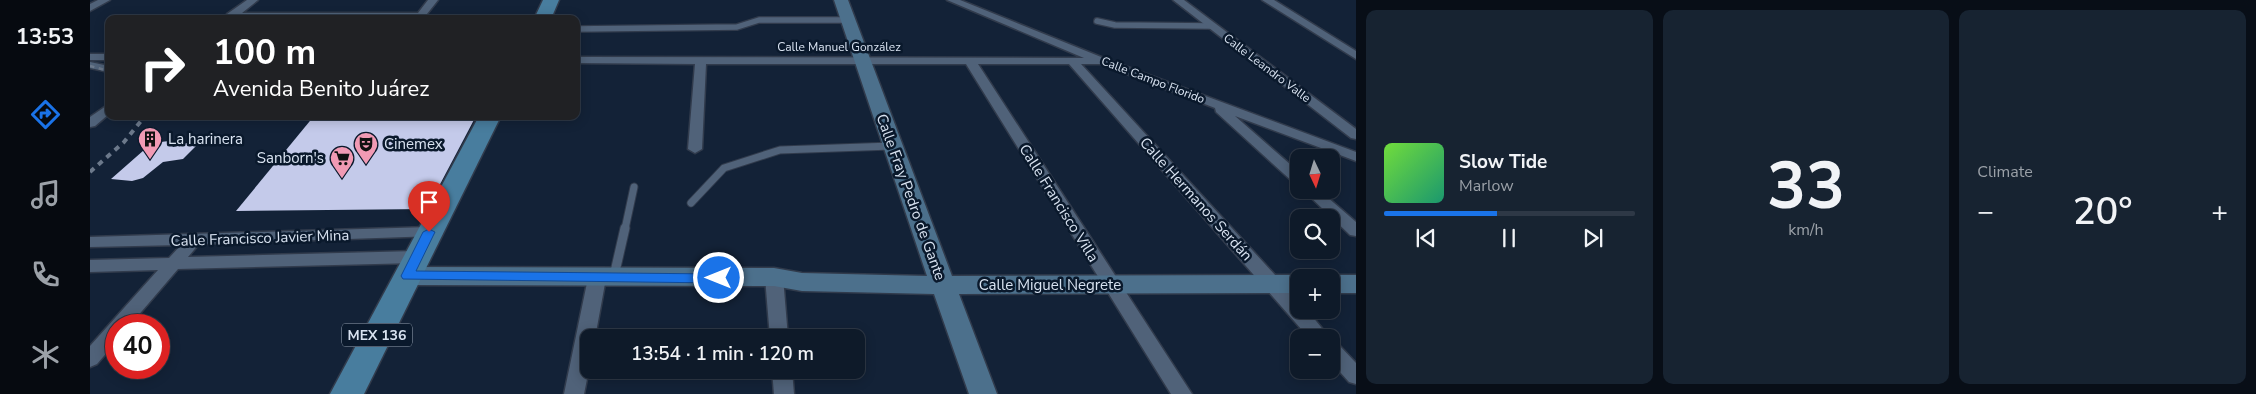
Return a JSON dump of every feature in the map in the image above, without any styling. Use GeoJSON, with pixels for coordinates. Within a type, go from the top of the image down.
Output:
{"type":"FeatureCollection","features":[{"type":"Feature","properties":{"kind":"main road"},"geometry":{"type":"LineString","coordinates":[[544,15],[551,0]]}},
{"type":"Feature","properties":{"kind":"main road","name":"MEX 136"},"geometry":{"type":"LineString","coordinates":[[347,394],[488,120]]}},
{"type":"Feature","properties":{"kind":"street"},"geometry":{"type":"LineString","coordinates":[[90,8],[105,0]]}},
{"type":"Feature","properties":{"kind":"street"},"geometry":{"type":"LineString","coordinates":[[233,15],[253,0]]}},
{"type":"Feature","properties":{"kind":"street"},"geometry":{"type":"LineString","coordinates":[[421,15],[433,0]]}},
{"type":"Feature","properties":{"kind":"street","name":"Calle Campo Florido"},"geometry":{"type":"LineString","coordinates":[[952,0],[1102,61],[1356,157]]}},
{"type":"Feature","properties":{"kind":"street","name":"Calle Leandro Valle"},"geometry":{"type":"LineString","coordinates":[[1178,0],[1356,135]]}},
{"type":"Feature","properties":{"kind":"street"},"geometry":{"type":"LineString","coordinates":[[1268,0],[1356,56]]}},
{"type":"Feature","properties":{"kind":"street","name":"Calle Fray Pedro de Gante"},"geometry":{"type":"LineString","coordinates":[[844,10],[984,394]]}},
{"type":"Feature","properties":{"kind":"street"},"geometry":{"type":"LineString","coordinates":[[90,57],[105,57]]}},
{"type":"Feature","properties":{"kind":"street","name":"Calle Manuel González"},"geometry":{"type":"LineString","coordinates":[[580,60],[1102,61]]}},
{"type":"Feature","properties":{"kind":"street"},"geometry":{"type":"LineString","coordinates":[[695,149],[701,61]]}},
{"type":"Feature","properties":{"kind":"street","name":"Calle Francisco Villa"},"geometry":{"type":"LineString","coordinates":[[970,61],[1110,284],[1182,394]]}},
{"type":"Feature","properties":{"kind":"street","name":"Calle Hermanos Serdán"},"geometry":{"type":"LineString","coordinates":[[1072,61],[1313,329]]}},
{"type":"Feature","properties":{"kind":"street"},"geometry":{"type":"LineString","coordinates":[[90,65],[105,68]]}},
{"type":"Feature","properties":{"kind":"street"},"geometry":{"type":"LineString","coordinates":[[1214,103],[1290,172]]}},
{"type":"Feature","properties":{"kind":"street"},"geometry":{"type":"LineString","coordinates":[[90,123],[105,111]]}},
{"type":"Feature","properties":{"kind":"street"},"geometry":{"type":"LineString","coordinates":[[1320,199],[1356,231]]}},
{"type":"Feature","properties":{"kind":"street","name":"Calle Francisco Javier Mina"},"geometry":{"type":"LineString","coordinates":[[90,242],[429,232]]}},
{"type":"Feature","properties":{"kind":"street"},"geometry":{"type":"LineString","coordinates":[[340,259],[354,235]]}},
{"type":"Feature","properties":{"kind":"street"},"geometry":{"type":"LineString","coordinates":[[129,314],[194,240]]}},
{"type":"Feature","properties":{"kind":"street","name":"Calle Francisco Javier Mina"},"geometry":{"type":"LineString","coordinates":[[90,266],[340,259],[408,273]]}},
{"type":"Feature","properties":{"kind":"street","name":"Calle Miguel Negrete"},"geometry":{"type":"LineString","coordinates":[[408,273],[601,282],[802,282],[943,285],[1290,284]]}},
{"type":"Feature","properties":{"kind":"street"},"geometry":{"type":"LineString","coordinates":[[574,394],[601,282]]}},
{"type":"Feature","properties":{"kind":"street"},"geometry":{"type":"LineString","coordinates":[[774,283],[778,329]]}},
{"type":"Feature","properties":{"kind":"street"},"geometry":{"type":"LineString","coordinates":[[1340,284],[1356,284]]}},
{"type":"Feature","properties":{"kind":"street"},"geometry":{"type":"LineString","coordinates":[[90,359],[105,342]]}},
{"type":"Feature","properties":{"kind":"street"},"geometry":{"type":"LineString","coordinates":[[1340,359],[1356,376]]}},
{"type":"Feature","properties":{"kind":"street"},"geometry":{"type":"LineString","coordinates":[[783,379],[784,394]]}},
{"type":"Feature","properties":{"kind":"lane"},"geometry":{"type":"LineString","coordinates":[[580,29],[737,28],[759,20],[844,10]]}},
{"type":"Feature","properties":{"kind":"lane"},"geometry":{"type":"LineString","coordinates":[[1097,21],[1115,25],[1212,26]]}},
{"type":"Feature","properties":{"kind":"lane"},"geometry":{"type":"LineString","coordinates":[[691,203],[724,168],[780,150],[892,146]]}},
{"type":"Feature","properties":{"kind":"lane"},"geometry":{"type":"LineString","coordinates":[[601,282],[634,187]]}},
{"type":"Feature","properties":{"kind":"building"},"geometry":{"type":"Polygon","coordinates":[[[311,120],[474,120],[427,209],[236,211],[311,120]]]}},
{"type":"Feature","properties":{"kind":"building","name":"La harinera"},"geometry":{"type":"Polygon","coordinates":[[[204,138],[183,159],[163,162],[143,178],[132,181],[111,179],[152,143],[169,141],[173,147],[204,138]]]}},
{"type":"Feature","properties":{"kind":"railway"},"geometry":{"type":"LineString","coordinates":[[90,66],[105,70]]}},
{"type":"Feature","properties":{"kind":"railway"},"geometry":{"type":"LineString","coordinates":[[90,172],[124,142],[142,120]]}},
{"type":"Feature","properties":{"kind":"place","name":"La harinera"},"geometry":{"type":"Point","coordinates":[150,160]}},
{"type":"Feature","properties":{"kind":"place","name":"Cinemex"},"geometry":{"type":"Point","coordinates":[366,165]}},
{"type":"Feature","properties":{"kind":"place","name":"Sanborn's"},"geometry":{"type":"Point","coordinates":[342,179]}},
{"type":"Feature","properties":{"kind":"route"},"geometry":{"type":"LineString","coordinates":[[429,232],[407,276],[719,278]]}}]}
